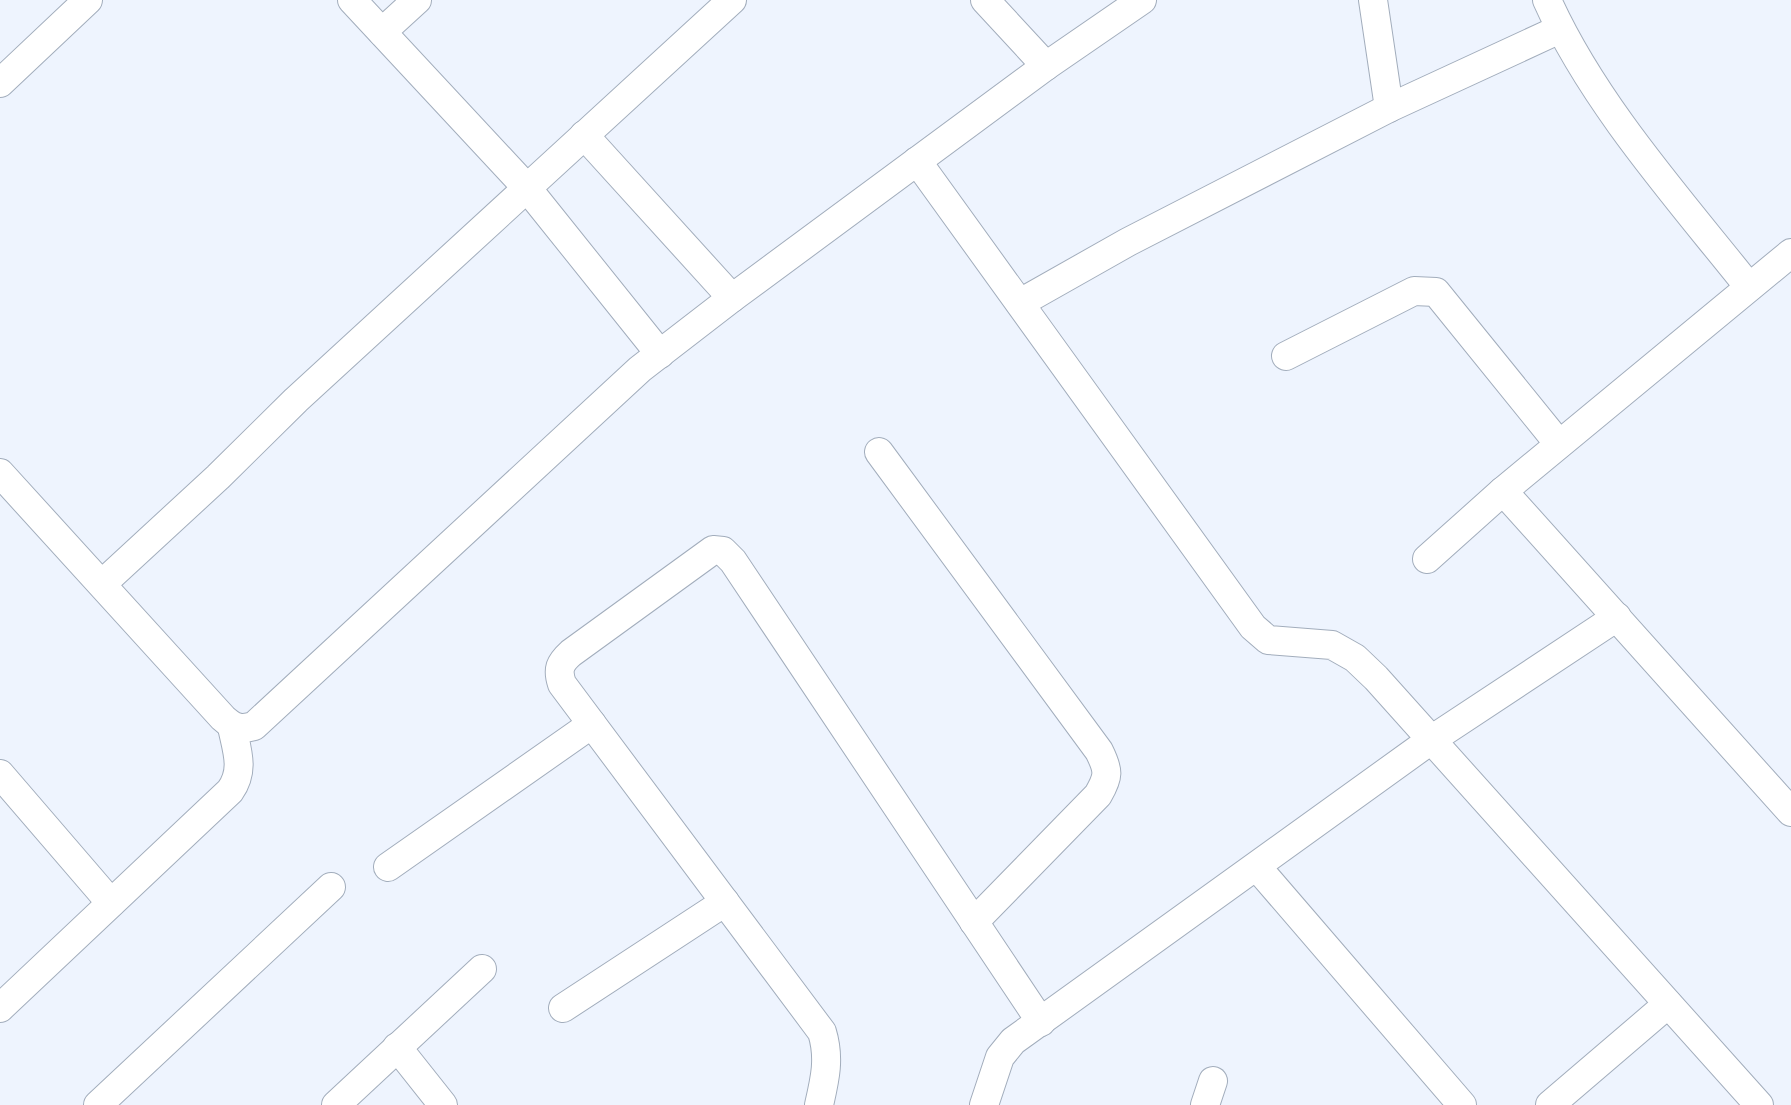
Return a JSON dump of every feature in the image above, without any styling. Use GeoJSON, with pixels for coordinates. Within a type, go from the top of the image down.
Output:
{"type":"FeatureCollection","features":[{"type":"Feature","properties":{"kind":"street"},"geometry":{"type":"LineString","coordinates":[[0,83],[88,0]]}},
{"type":"Feature","properties":{"kind":"street"},"geometry":{"type":"LineString","coordinates":[[352,0],[526,188],[660,354]]}},
{"type":"Feature","properties":{"kind":"street"},"geometry":{"type":"LineString","coordinates":[[382,32],[417,0]]}},
{"type":"Feature","properties":{"kind":"street"},"geometry":{"type":"LineString","coordinates":[[102,584],[218,477],[296,400],[732,0]]}},
{"type":"Feature","properties":{"kind":"street"},"geometry":{"type":"LineString","coordinates":[[986,0],[1046,66]]}},
{"type":"Feature","properties":{"kind":"street"},"geometry":{"type":"LineString","coordinates":[[232,727],[244,729],[254,726],[640,368],[1046,66],[1142,0]]}},
{"type":"Feature","properties":{"kind":"street"},"geometry":{"type":"LineString","coordinates":[[1373,0],[1389,108]]}},
{"type":"Feature","properties":{"kind":"street"},"geometry":{"type":"LineString","coordinates":[[1547,0],[1560,28],[1632,139],[1749,287]]}},
{"type":"Feature","properties":{"kind":"street"},"geometry":{"type":"LineString","coordinates":[[1020,303],[1128,242],[1389,108],[1560,28]]}},
{"type":"Feature","properties":{"kind":"street"},"geometry":{"type":"LineString","coordinates":[[584,135],[732,298]]}},
{"type":"Feature","properties":{"kind":"street"},"geometry":{"type":"LineString","coordinates":[[917,161],[1252,627],[1268,640],[1332,645],[1355,658],[1759,1105]]}},
{"type":"Feature","properties":{"kind":"street"},"geometry":{"type":"LineString","coordinates":[[1427,559],[1503,490],[1791,253]]}},
{"type":"Feature","properties":{"kind":"street"},"geometry":{"type":"LineString","coordinates":[[1286,356],[1414,291],[1436,292],[1559,444]]}},
{"type":"Feature","properties":{"kind":"street"},"geometry":{"type":"LineString","coordinates":[[879,452],[1099,751],[1107,766],[1106,780],[1098,794],[974,922]]}},
{"type":"Feature","properties":{"kind":"street"},"geometry":{"type":"LineString","coordinates":[[0,472],[232,727],[238,756],[238,780],[230,791],[0,1008]]}},
{"type":"Feature","properties":{"kind":"street"},"geometry":{"type":"LineString","coordinates":[[1503,490],[1791,812]]}},
{"type":"Feature","properties":{"kind":"street"},"geometry":{"type":"LineString","coordinates":[[819,1105],[828,1065],[827,1048],[822,1032],[562,684],[558,672],[561,662],[713,550],[723,551],[733,561],[1041,1022]]}},
{"type":"Feature","properties":{"kind":"street"},"geometry":{"type":"LineString","coordinates":[[984,1105],[1000,1057],[1013,1041],[1431,740],[1617,617]]}},
{"type":"Feature","properties":{"kind":"street"},"geometry":{"type":"LineString","coordinates":[[388,867],[592,724]]}},
{"type":"Feature","properties":{"kind":"street"},"geometry":{"type":"LineString","coordinates":[[1,778],[111,903]]}},
{"type":"Feature","properties":{"kind":"street"},"geometry":{"type":"LineString","coordinates":[[1257,867],[1462,1105]]}},
{"type":"Feature","properties":{"kind":"street"},"geometry":{"type":"LineString","coordinates":[[98,1105],[331,887]]}},
{"type":"Feature","properties":{"kind":"street"},"geometry":{"type":"LineString","coordinates":[[563,1008],[725,902]]}},
{"type":"Feature","properties":{"kind":"street"},"geometry":{"type":"LineString","coordinates":[[336,1105],[482,969]]}},
{"type":"Feature","properties":{"kind":"street"},"geometry":{"type":"LineString","coordinates":[[1550,1105],[1668,1004]]}},
{"type":"Feature","properties":{"kind":"street"},"geometry":{"type":"LineString","coordinates":[[398,1047],[443,1105]]}}]}
